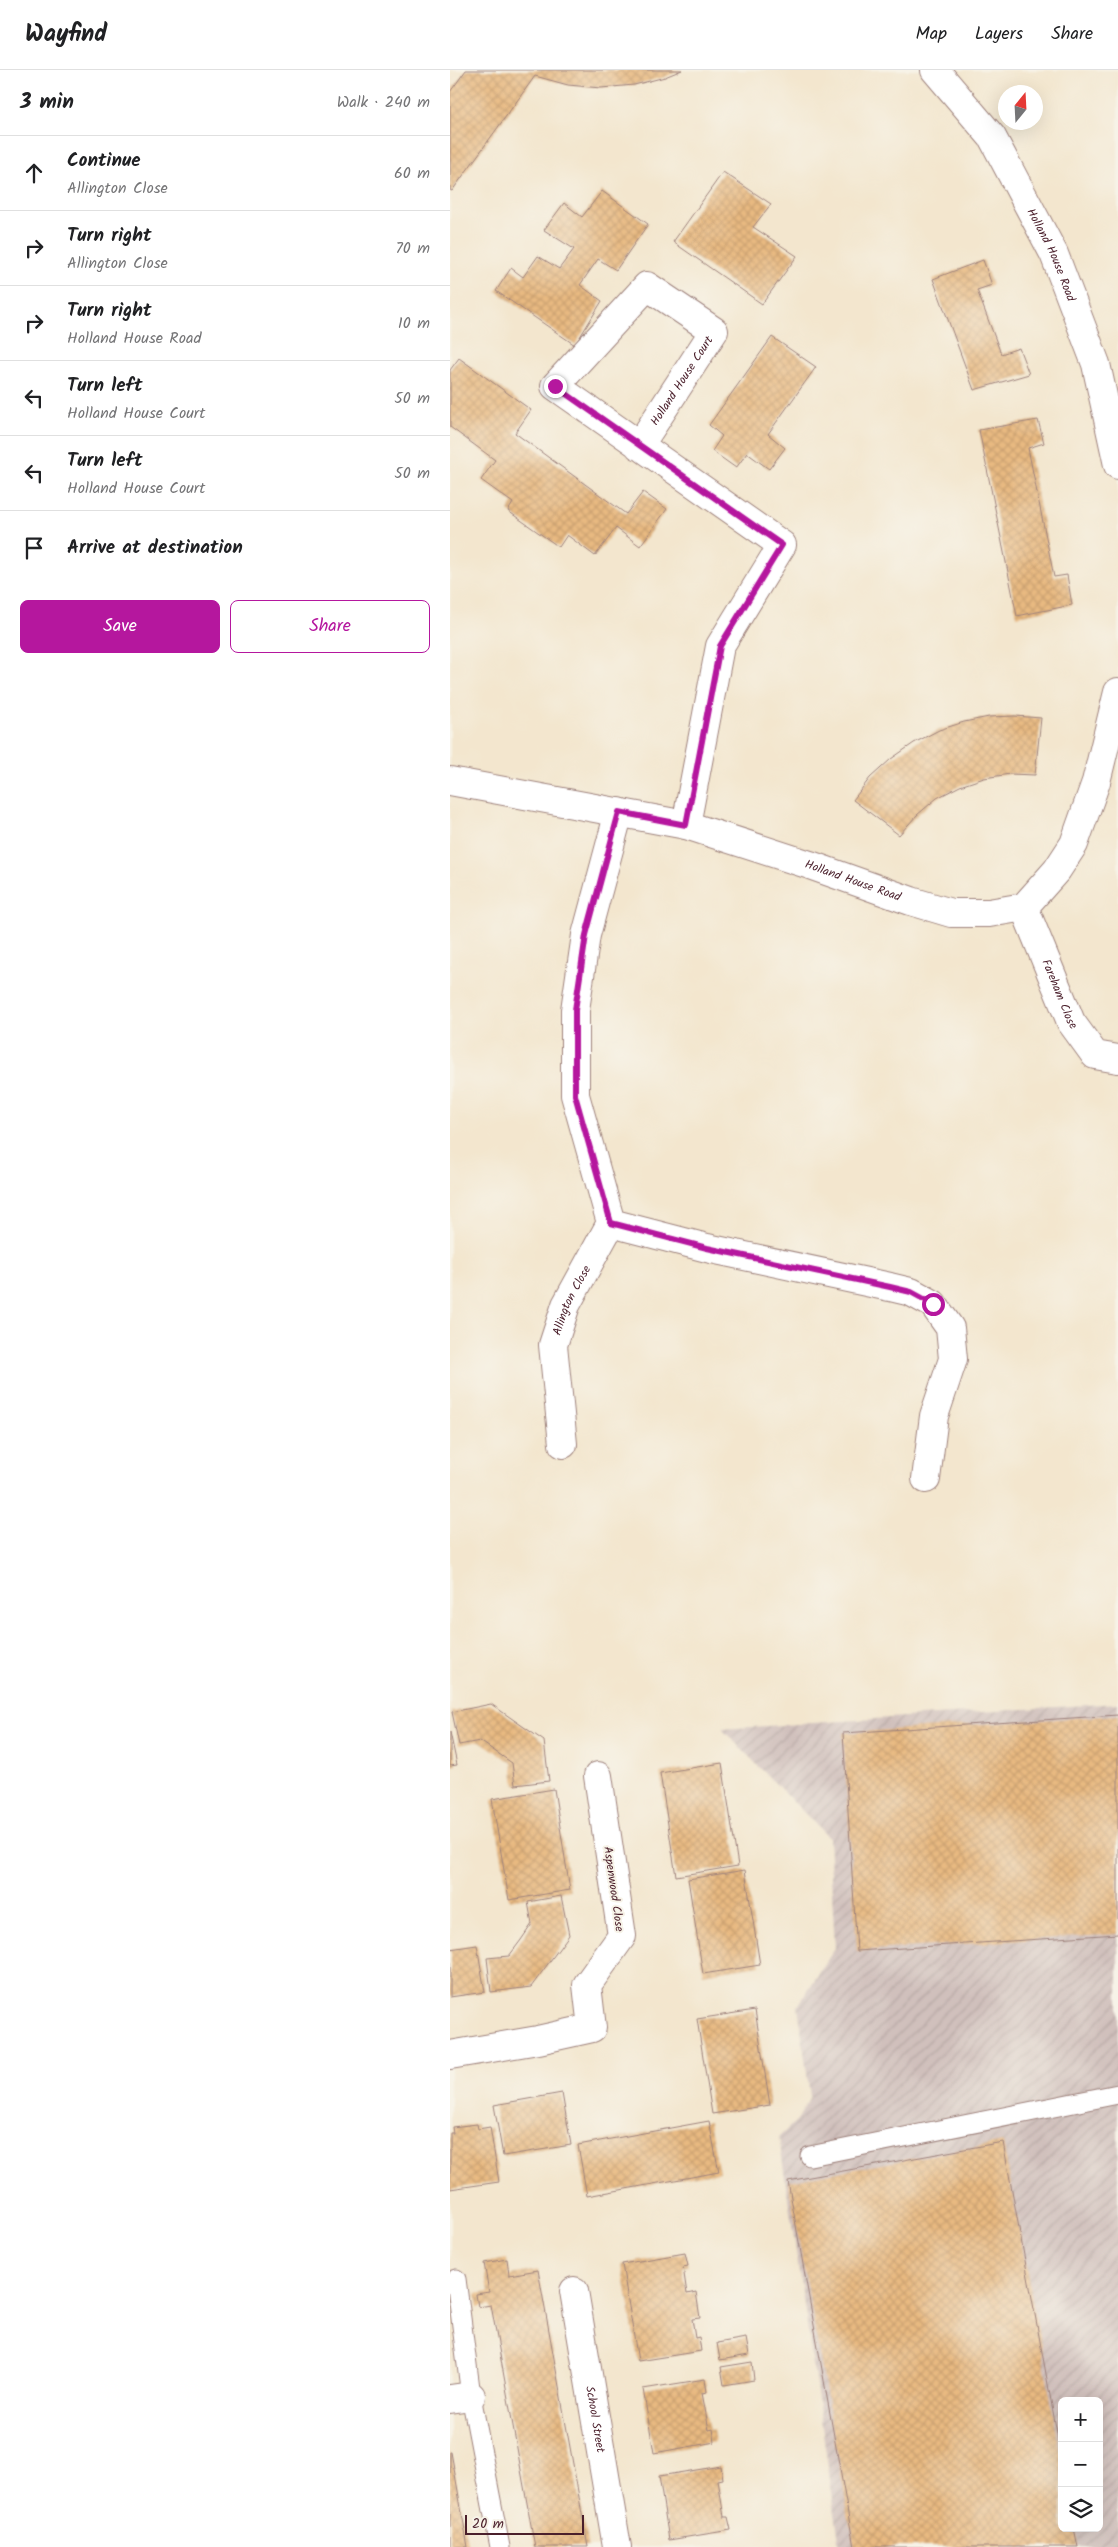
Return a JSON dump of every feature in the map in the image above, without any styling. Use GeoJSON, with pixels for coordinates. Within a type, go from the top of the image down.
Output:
{"type":"FeatureCollection","features":[{"type":"Feature","properties":{"kind":"street","name":"Holland House Road"},"geometry":{"type":"LineString","coordinates":[[935,70],[992,137],[1054,254],[1096,364],[1118,464]]}},
{"type":"Feature","properties":{"kind":"street","name":"Holland House Court"},"geometry":{"type":"LineString","coordinates":[[639,446],[714,331],[647,286],[555,386],[639,446],[782,545],[720,646],[686,825]]}},
{"type":"Feature","properties":{"kind":"street"},"geometry":{"type":"LineString","coordinates":[[1024,907],[1057,870],[1074,844],[1096,782],[1118,692]]}},
{"type":"Feature","properties":{"kind":"street","name":"Holland House Road"},"geometry":{"type":"LineString","coordinates":[[450,782],[686,825],[951,913],[989,913],[1024,907]]}},
{"type":"Feature","properties":{"kind":"street"},"geometry":{"type":"LineString","coordinates":[[619,812],[586,935],[575,1010],[575,1095],[611,1223],[707,1248],[911,1292],[933,1304],[950,1328],[953,1359],[934,1416],[926,1479]]}},
{"type":"Feature","properties":{"kind":"street","name":"Fareham Close"},"geometry":{"type":"LineString","coordinates":[[1024,907],[1071,1022],[1095,1055],[1118,1060]]}},
{"type":"Feature","properties":{"kind":"street","name":"Allington Close"},"geometry":{"type":"LineString","coordinates":[[563,1444],[553,1345],[566,1305],[611,1223]]}},
{"type":"Feature","properties":{"kind":"street","name":"Aspenwood Close"},"geometry":{"type":"LineString","coordinates":[[450,2055],[538,2040],[592,2028],[587,1984],[622,1936],[598,1776]]}},
{"type":"Feature","properties":{"kind":"street","name":"School Street"},"geometry":{"type":"LineString","coordinates":[[574,2291],[617,2547]]}},
{"type":"Feature","properties":{"kind":"lane"},"geometry":{"type":"LineString","coordinates":[[810,2156],[1118,2094]]}},
{"type":"Feature","properties":{"kind":"lane"},"geometry":{"type":"LineString","coordinates":[[456,2280],[461,2398],[500,2547]]}},
{"type":"Feature","properties":{"kind":"shaded area"},"geometry":{"type":"Polygon","coordinates":[[[1118,1703],[1118,2547],[840,2547],[779,2137],[798,2119],[810,2096],[798,2006],[835,1948],[829,1838],[722,1729],[1118,1703]]]}},
{"type":"Feature","properties":{"kind":"building"},"geometry":{"type":"Polygon","coordinates":[[[466,70],[682,70],[665,77],[634,85],[601,88],[568,85],[535,76],[452,191],[450,190],[450,92],[466,70]]]}},
{"type":"Feature","properties":{"kind":"building"},"geometry":{"type":"Polygon","coordinates":[[[723,172],[771,204],[753,227],[797,256],[762,304],[673,242],[723,172]]]}},
{"type":"Feature","properties":{"kind":"building"},"geometry":{"type":"Polygon","coordinates":[[[602,191],[648,224],[616,270],[598,259],[580,285],[602,301],[575,345],[496,291],[511,268],[523,277],[538,256],[559,269],[574,249],[544,230],[564,203],[582,217],[602,191]]]}},
{"type":"Feature","properties":{"kind":"building"},"geometry":{"type":"Polygon","coordinates":[[[983,260],[992,285],[977,290],[1001,354],[1019,348],[1029,374],[974,390],[933,279],[983,260]]]}},
{"type":"Feature","properties":{"kind":"building"},"geometry":{"type":"Polygon","coordinates":[[[772,337],[816,367],[768,434],[785,448],[769,469],[747,453],[736,468],[712,451],[722,436],[709,425],[772,337]]]}},
{"type":"Feature","properties":{"kind":"building"},"geometry":{"type":"Polygon","coordinates":[[[459,358],[531,410],[515,433],[626,514],[643,492],[667,509],[640,546],[616,528],[595,556],[567,535],[559,547],[508,511],[513,503],[481,480],[495,460],[450,427],[450,370],[459,358]]]}},
{"type":"Feature","properties":{"kind":"building"},"geometry":{"type":"Polygon","coordinates":[[[1038,420],[1044,443],[1028,448],[1054,577],[1067,575],[1072,605],[1017,616],[979,430],[1038,420]]]}},
{"type":"Feature","properties":{"kind":"building"},"geometry":{"type":"Polygon","coordinates":[[[989,717],[1041,718],[1035,775],[1010,774],[984,778],[960,786],[937,798],[917,815],[899,835],[853,800],[870,778],[891,759],[914,743],[939,730],[989,717]]]}},
{"type":"Feature","properties":{"kind":"building"},"geometry":{"type":"Polygon","coordinates":[[[491,1704],[544,1741],[549,1781],[515,1785],[512,1763],[480,1741],[459,1745],[452,1712],[491,1704]]]}},
{"type":"Feature","properties":{"kind":"building"},"geometry":{"type":"Polygon","coordinates":[[[1118,1715],[1118,1934],[857,1951],[843,1733],[1118,1715]]]}},
{"type":"Feature","properties":{"kind":"building"},"geometry":{"type":"Polygon","coordinates":[[[450,1732],[457,1765],[450,1766],[450,1732]]]}},
{"type":"Feature","properties":{"kind":"building"},"geometry":{"type":"Polygon","coordinates":[[[722,1763],[738,1866],[676,1876],[660,1773],[722,1763]]]}},
{"type":"Feature","properties":{"kind":"building"},"geometry":{"type":"Polygon","coordinates":[[[554,1789],[570,1890],[509,1900],[492,1799],[554,1789]]]}},
{"type":"Feature","properties":{"kind":"building"},"geometry":{"type":"Polygon","coordinates":[[[745,1870],[760,1965],[703,1974],[688,1879],[745,1870]]]}},
{"type":"Feature","properties":{"kind":"building"},"geometry":{"type":"Polygon","coordinates":[[[561,1896],[569,1935],[531,1987],[491,1992],[487,1958],[509,1956],[521,1940],[532,1924],[528,1902],[561,1896]]]}},
{"type":"Feature","properties":{"kind":"building"},"geometry":{"type":"Polygon","coordinates":[[[477,1945],[485,1992],[450,1997],[450,1949],[477,1945]]]}},
{"type":"Feature","properties":{"kind":"building"},"geometry":{"type":"Polygon","coordinates":[[[755,2010],[770,2105],[712,2114],[697,2019],[755,2010]]]}},
{"type":"Feature","properties":{"kind":"building"},"geometry":{"type":"Polygon","coordinates":[[[562,2093],[571,2145],[503,2156],[494,2105],[562,2093]]]}},
{"type":"Feature","properties":{"kind":"building"},"geometry":{"type":"Polygon","coordinates":[[[709,2121],[719,2172],[587,2196],[578,2145],[709,2121]]]}},
{"type":"Feature","properties":{"kind":"building"},"geometry":{"type":"Polygon","coordinates":[[[477,2124],[478,2129],[490,2127],[499,2182],[450,2189],[450,2133],[453,2133],[452,2127],[477,2124]]]}},
{"type":"Feature","properties":{"kind":"building"},"geometry":{"type":"Polygon","coordinates":[[[1003,2142],[1058,2438],[1058,2532],[1075,2532],[1078,2547],[854,2547],[788,2181],[1003,2142]]]}},
{"type":"Feature","properties":{"kind":"building"},"geometry":{"type":"Polygon","coordinates":[[[685,2253],[688,2266],[683,2267],[687,2294],[696,2292],[700,2318],[692,2319],[695,2338],[699,2337],[701,2351],[638,2361],[622,2264],[685,2253]]]}},
{"type":"Feature","properties":{"kind":"building"},"geometry":{"type":"Polygon","coordinates":[[[507,2259],[509,2275],[538,2270],[588,2547],[535,2547],[491,2305],[478,2307],[476,2294],[489,2292],[484,2263],[507,2259]]]}},
{"type":"Feature","properties":{"kind":"building"},"geometry":{"type":"Polygon","coordinates":[[[746,2338],[749,2355],[720,2360],[717,2343],[746,2338]]]}},
{"type":"Feature","properties":{"kind":"building"},"geometry":{"type":"Polygon","coordinates":[[[752,2362],[754,2380],[724,2385],[721,2367],[752,2362]]]}},
{"type":"Feature","properties":{"kind":"building"},"geometry":{"type":"Polygon","coordinates":[[[705,2379],[707,2392],[702,2393],[709,2430],[713,2429],[715,2442],[654,2453],[643,2389],[705,2379]]]}},
{"type":"Feature","properties":{"kind":"building"},"geometry":{"type":"Polygon","coordinates":[[[451,2452],[468,2547],[450,2547],[451,2452]]]}},
{"type":"Feature","properties":{"kind":"building"},"geometry":{"type":"Polygon","coordinates":[[[721,2466],[723,2479],[718,2480],[724,2517],[728,2517],[731,2530],[669,2540],[659,2476],[721,2466]]]}},
{"type":"Feature","properties":{"kind":"route"},"geometry":{"type":"LineString","coordinates":[[555,386],[782,545],[720,646],[686,825],[619,812],[586,935],[575,1010],[575,1095],[611,1223],[707,1248],[911,1292],[933,1304]]}}]}
